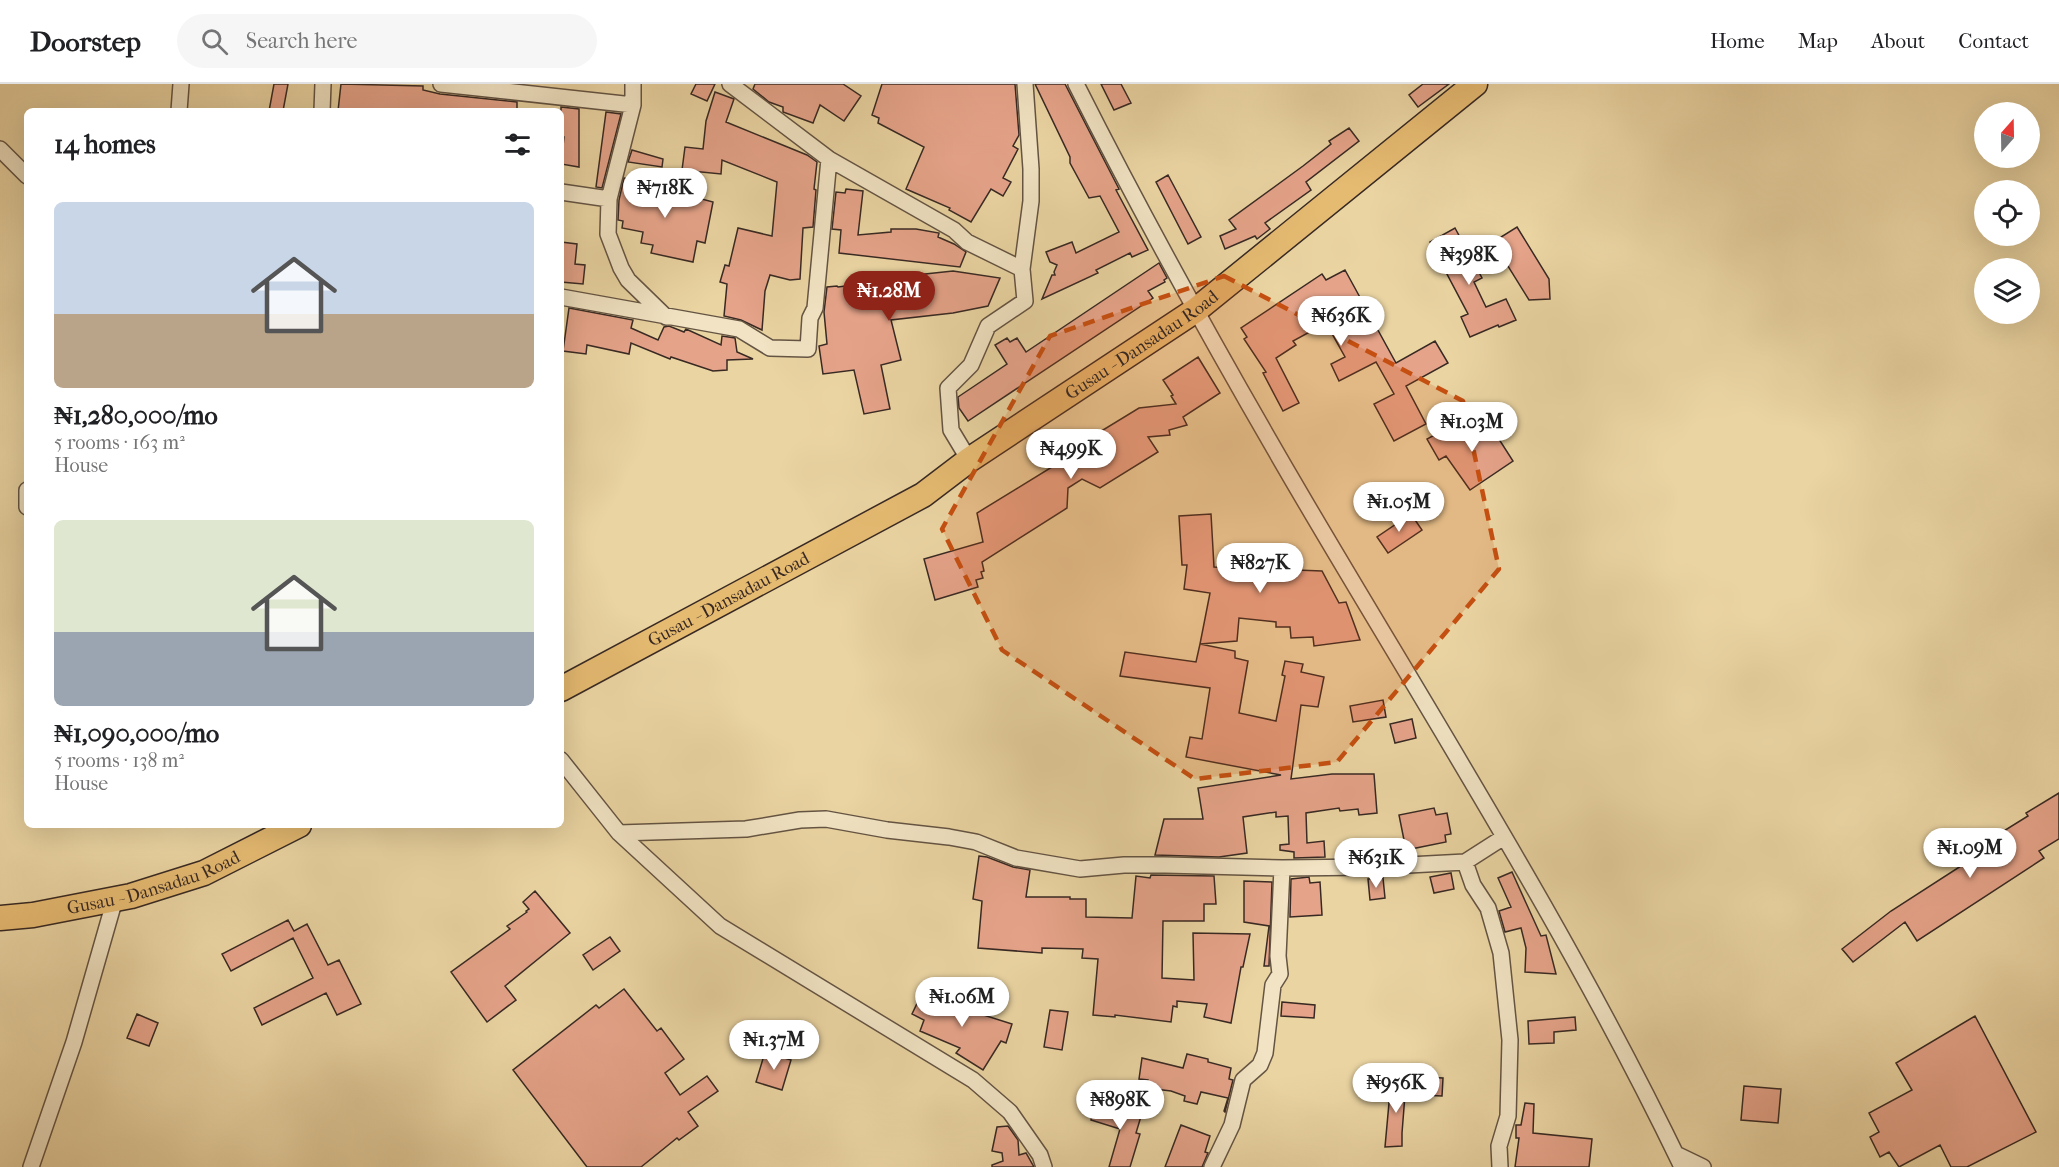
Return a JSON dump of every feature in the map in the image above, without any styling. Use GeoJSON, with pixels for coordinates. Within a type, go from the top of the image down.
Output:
{"type":"FeatureCollection","features":[{"type":"Feature","properties":{"kind":"main road","name":"Gusau - Dansadau Road"},"geometry":{"type":"LineString","coordinates":[[564,687],[923,495],[969,460],[1196,310],[1475,84]]}},
{"type":"Feature","properties":{"kind":"main road","name":"Gusau - Dansadau Road"},"geometry":{"type":"LineString","coordinates":[[0,918],[33,915],[115,899],[204,873],[290,828]]}},
{"type":"Feature","properties":{"kind":"street"},"geometry":{"type":"LineString","coordinates":[[179,108],[181,84]]}},
{"type":"Feature","properties":{"kind":"street"},"geometry":{"type":"LineString","coordinates":[[322,108],[323,84]]}},
{"type":"Feature","properties":{"kind":"street"},"geometry":{"type":"LineString","coordinates":[[441,84],[633,105]]}},
{"type":"Feature","properties":{"kind":"street"},"geometry":{"type":"LineString","coordinates":[[633,84],[633,105],[609,199],[608,234],[628,280],[666,317]]}},
{"type":"Feature","properties":{"kind":"street"},"geometry":{"type":"LineString","coordinates":[[730,84],[829,159],[954,230],[968,242],[1022,269]]}},
{"type":"Feature","properties":{"kind":"street"},"geometry":{"type":"LineString","coordinates":[[969,460],[951,430],[948,388],[971,365],[988,326],[1025,301],[1022,269],[1031,201],[1031,180],[1025,84]]}},
{"type":"Feature","properties":{"kind":"street"},"geometry":{"type":"LineString","coordinates":[[1076,84],[1196,310],[1308,507],[1523,866],[1575,959],[1679,1160],[1703,1167]]}},
{"type":"Feature","properties":{"kind":"street"},"geometry":{"type":"LineString","coordinates":[[0,149],[24,173]]}},
{"type":"Feature","properties":{"kind":"street"},"geometry":{"type":"LineString","coordinates":[[564,298],[739,329],[770,348],[808,348],[810,318],[815,308],[829,159]]}},
{"type":"Feature","properties":{"kind":"street"},"geometry":{"type":"LineString","coordinates":[[564,192],[609,199]]}},
{"type":"Feature","properties":{"kind":"street"},"geometry":{"type":"LineString","coordinates":[[564,764],[619,833],[720,926],[973,1080],[1010,1112],[1046,1164]]}},
{"type":"Feature","properties":{"kind":"street"},"geometry":{"type":"LineString","coordinates":[[619,833],[746,829],[800,820],[826,819],[887,831],[949,837],[976,843],[1016,858],[1080,869],[1165,865],[1282,868],[1371,867],[1465,862],[1504,837]]}},
{"type":"Feature","properties":{"kind":"street"},"geometry":{"type":"LineString","coordinates":[[1465,862],[1473,885],[1488,908],[1495,926],[1503,964],[1510,1040],[1508,1116],[1499,1146],[1500,1167]]}},
{"type":"Feature","properties":{"kind":"street"},"geometry":{"type":"LineString","coordinates":[[1212,1167],[1232,1125],[1243,1080],[1260,1065],[1265,1053],[1273,985],[1280,974],[1278,956],[1282,868]]}},
{"type":"Feature","properties":{"kind":"street"},"geometry":{"type":"LineString","coordinates":[[31,1167],[74,1041],[115,899]]}},
{"type":"Feature","properties":{"kind":"highlighted area"},"geometry":{"type":"Polygon","coordinates":[[[1224,276],[1463,401],[1499,569],[1337,762],[1195,779],[1002,650],[942,529],[1050,336],[1224,276]]]}},
{"type":"Feature","properties":{"kind":"building"},"geometry":{"type":"Polygon","coordinates":[[[274,84],[288,84],[284,108],[270,108],[274,84]]]}},
{"type":"Feature","properties":{"kind":"building"},"geometry":{"type":"Polygon","coordinates":[[[341,84],[423,86],[423,90],[440,94],[517,102],[517,108],[338,108],[341,84]]]}},
{"type":"Feature","properties":{"kind":"building"},"geometry":{"type":"Polygon","coordinates":[[[696,84],[715,84],[707,101],[691,94],[696,84]]]}},
{"type":"Feature","properties":{"kind":"building"},"geometry":{"type":"Polygon","coordinates":[[[755,84],[843,84],[861,96],[844,121],[820,105],[813,123],[783,112],[783,107],[769,102],[753,89],[755,84]]]}},
{"type":"Feature","properties":{"kind":"building"},"geometry":{"type":"Polygon","coordinates":[[[882,84],[1015,84],[1019,135],[1013,146],[1018,149],[1003,178],[1011,182],[1003,196],[991,189],[971,222],[949,210],[950,208],[906,189],[924,147],[878,123],[879,118],[872,115],[882,84]]]}},
{"type":"Feature","properties":{"kind":"building"},"geometry":{"type":"Polygon","coordinates":[[[1035,84],[1065,84],[1148,250],[1132,257],[1130,253],[1096,270],[1098,273],[1042,299],[1052,275],[1055,275],[1057,265],[1050,262],[1046,252],[1072,242],[1076,253],[1119,232],[1100,196],[1089,198],[1070,163],[1070,157],[1035,84]]]}},
{"type":"Feature","properties":{"kind":"building"},"geometry":{"type":"Polygon","coordinates":[[[1101,84],[1121,84],[1131,103],[1114,110],[1101,84]]]}},
{"type":"Feature","properties":{"kind":"building"},"geometry":{"type":"Polygon","coordinates":[[[1423,84],[1449,84],[1418,107],[1409,95],[1423,84]]]}},
{"type":"Feature","properties":{"kind":"building"},"geometry":{"type":"Polygon","coordinates":[[[715,92],[734,99],[726,122],[807,155],[817,162],[813,227],[803,228],[800,279],[790,280],[770,275],[765,291],[762,330],[741,320],[724,316],[727,284],[720,282],[725,265],[729,266],[738,228],[772,236],[777,182],[722,160],[721,174],[682,170],[685,147],[703,149],[706,121],[715,92]]]}},
{"type":"Feature","properties":{"kind":"building"},"geometry":{"type":"Polygon","coordinates":[[[561,107],[579,109],[579,167],[564,164],[564,108],[561,107]]]}},
{"type":"Feature","properties":{"kind":"building"},"geometry":{"type":"Polygon","coordinates":[[[606,112],[621,114],[602,188],[596,187],[606,112]]]}},
{"type":"Feature","properties":{"kind":"building"},"geometry":{"type":"Polygon","coordinates":[[[1349,128],[1359,141],[1306,182],[1311,190],[1265,223],[1270,229],[1257,239],[1255,236],[1225,249],[1220,236],[1236,229],[1229,220],[1303,166],[1331,144],[1329,141],[1349,128]]]}},
{"type":"Feature","properties":{"kind":"building"},"geometry":{"type":"Polygon","coordinates":[[[632,150],[663,159],[662,167],[628,162],[632,150]]]}},
{"type":"Feature","properties":{"kind":"building"},"geometry":{"type":"Polygon","coordinates":[[[1168,175],[1201,237],[1188,244],[1156,182],[1168,175]]]}},
{"type":"Feature","properties":{"kind":"building"},"geometry":{"type":"Polygon","coordinates":[[[624,178],[713,202],[705,243],[697,241],[693,262],[651,253],[653,245],[641,243],[643,232],[622,228],[623,221],[618,220],[619,200],[624,178]]]}},
{"type":"Feature","properties":{"kind":"building"},"geometry":{"type":"Polygon","coordinates":[[[846,189],[863,191],[858,235],[891,232],[891,229],[916,229],[939,233],[938,237],[966,252],[960,267],[839,253],[841,230],[832,229],[836,192],[845,193],[846,189]]]}},
{"type":"Feature","properties":{"kind":"building"},"geometry":{"type":"Polygon","coordinates":[[[1517,227],[1549,279],[1550,299],[1529,300],[1493,242],[1517,227]]]}},
{"type":"Feature","properties":{"kind":"building"},"geometry":{"type":"Polygon","coordinates":[[[1455,228],[1482,278],[1474,282],[1486,307],[1506,299],[1516,320],[1470,337],[1461,317],[1468,314],[1430,242],[1455,228]]]}},
{"type":"Feature","properties":{"kind":"building"},"geometry":{"type":"Polygon","coordinates":[[[564,242],[577,244],[575,264],[585,265],[583,284],[564,282],[564,242]]]}},
{"type":"Feature","properties":{"kind":"building"},"geometry":{"type":"Polygon","coordinates":[[[1159,263],[1167,278],[1165,282],[1148,291],[1153,298],[968,421],[959,408],[958,397],[1007,364],[995,345],[1007,338],[1010,342],[1017,338],[1026,352],[1159,263]]]}},
{"type":"Feature","properties":{"kind":"building"},"geometry":{"type":"Polygon","coordinates":[[[1345,270],[1396,363],[1435,341],[1448,363],[1406,386],[1426,424],[1394,441],[1374,404],[1394,394],[1376,362],[1339,381],[1331,364],[1345,357],[1326,323],[1293,341],[1296,345],[1276,358],[1299,403],[1283,411],[1263,373],[1266,372],[1244,339],[1247,337],[1241,328],[1322,274],[1326,280],[1345,270]]]}},
{"type":"Feature","properties":{"kind":"building"},"geometry":{"type":"Polygon","coordinates":[[[953,271],[1000,278],[988,306],[953,313],[891,320],[901,360],[881,365],[890,409],[864,414],[854,370],[823,374],[819,346],[827,344],[824,312],[827,287],[953,271]]]}},
{"type":"Feature","properties":{"kind":"building"},"geometry":{"type":"Polygon","coordinates":[[[569,308],[633,320],[631,328],[658,340],[664,327],[669,326],[684,332],[686,329],[721,345],[722,336],[735,338],[737,352],[753,359],[727,360],[727,370],[713,371],[671,357],[670,359],[631,343],[629,354],[587,345],[586,354],[564,351],[569,308]]]}},
{"type":"Feature","properties":{"kind":"building"},"geometry":{"type":"Polygon","coordinates":[[[1198,357],[1220,393],[1183,417],[1187,425],[1169,430],[1170,435],[1148,437],[1158,452],[1100,488],[1082,479],[1068,488],[1067,508],[982,562],[983,578],[976,580],[978,587],[935,600],[924,559],[983,542],[977,513],[1065,459],[1062,455],[1139,408],[1176,404],[1163,380],[1198,357]]]}},
{"type":"Feature","properties":{"kind":"building"},"geometry":{"type":"Polygon","coordinates":[[[1488,422],[1513,461],[1470,490],[1446,456],[1439,460],[1427,439],[1453,425],[1461,440],[1488,422]]]}},
{"type":"Feature","properties":{"kind":"building"},"geometry":{"type":"Polygon","coordinates":[[[1211,514],[1214,567],[1322,571],[1339,603],[1346,602],[1360,640],[1314,646],[1313,637],[1291,638],[1290,627],[1276,627],[1276,622],[1239,618],[1237,641],[1200,644],[1210,593],[1184,589],[1187,565],[1182,565],[1179,516],[1211,514]]]}},
{"type":"Feature","properties":{"kind":"building"},"geometry":{"type":"Polygon","coordinates":[[[1411,514],[1422,530],[1388,553],[1377,537],[1411,514]]]}},
{"type":"Feature","properties":{"kind":"building"},"geometry":{"type":"Polygon","coordinates":[[[1200,644],[1235,651],[1235,658],[1248,661],[1239,713],[1276,721],[1285,676],[1282,675],[1285,661],[1303,664],[1301,672],[1324,677],[1318,707],[1301,705],[1291,779],[1332,774],[1374,774],[1377,813],[1359,815],[1358,809],[1340,811],[1339,808],[1306,813],[1307,843],[1324,841],[1325,857],[1294,858],[1294,852],[1280,850],[1280,845],[1289,844],[1288,816],[1276,817],[1276,812],[1243,817],[1247,853],[1219,857],[1155,855],[1164,819],[1203,819],[1198,788],[1281,775],[1186,757],[1190,737],[1202,739],[1210,688],[1120,676],[1125,652],[1196,662],[1200,644]]]}},
{"type":"Feature","properties":{"kind":"building"},"geometry":{"type":"Polygon","coordinates":[[[1383,700],[1386,717],[1353,722],[1350,706],[1383,700]]]}},
{"type":"Feature","properties":{"kind":"building"},"geometry":{"type":"Polygon","coordinates":[[[1412,719],[1416,738],[1395,743],[1390,724],[1412,719]]]}},
{"type":"Feature","properties":{"kind":"building"},"geometry":{"type":"Polygon","coordinates":[[[2059,793],[2059,839],[2039,851],[2044,858],[1917,941],[1905,922],[1853,962],[1842,949],[1891,911],[1961,866],[1957,860],[2028,816],[2026,813],[2059,793]]]}},
{"type":"Feature","properties":{"kind":"building"},"geometry":{"type":"Polygon","coordinates":[[[1434,808],[1436,815],[1447,813],[1451,834],[1445,835],[1446,842],[1406,850],[1399,815],[1434,808]]]}},
{"type":"Feature","properties":{"kind":"building"},"geometry":{"type":"Polygon","coordinates":[[[979,856],[1030,870],[1026,897],[1086,899],[1086,917],[1132,918],[1136,876],[1150,878],[1151,875],[1214,876],[1216,904],[1204,904],[1204,921],[1163,921],[1162,978],[1194,980],[1193,933],[1250,934],[1243,967],[1241,967],[1231,1023],[1204,1017],[1207,1004],[1177,1001],[1177,1007],[1173,1006],[1171,1022],[1115,1015],[1115,1017],[1093,1015],[1098,959],[1082,958],[1083,949],[1042,948],[1042,953],[978,948],[982,901],[973,899],[979,856]]]}},
{"type":"Feature","properties":{"kind":"building"},"geometry":{"type":"Polygon","coordinates":[[[1512,872],[1541,936],[1546,935],[1556,974],[1525,972],[1526,948],[1521,928],[1505,932],[1499,911],[1511,907],[1498,878],[1512,872]]]}},
{"type":"Feature","properties":{"kind":"building"},"geometry":{"type":"Polygon","coordinates":[[[1451,873],[1454,889],[1434,893],[1430,877],[1451,873]]]}},
{"type":"Feature","properties":{"kind":"building"},"geometry":{"type":"Polygon","coordinates":[[[1309,877],[1310,883],[1320,882],[1322,915],[1290,917],[1291,879],[1309,877]]]}},
{"type":"Feature","properties":{"kind":"building"},"geometry":{"type":"Polygon","coordinates":[[[1383,878],[1385,898],[1370,900],[1368,879],[1383,878]]]}},
{"type":"Feature","properties":{"kind":"building"},"geometry":{"type":"Polygon","coordinates":[[[1244,881],[1272,882],[1269,966],[1264,966],[1269,926],[1244,922],[1244,881]]]}},
{"type":"Feature","properties":{"kind":"building"},"geometry":{"type":"Polygon","coordinates":[[[535,891],[570,933],[505,986],[516,1000],[487,1022],[451,972],[510,929],[507,926],[529,909],[523,902],[535,891]]]}},
{"type":"Feature","properties":{"kind":"building"},"geometry":{"type":"Polygon","coordinates":[[[288,920],[294,931],[307,924],[328,965],[339,960],[361,1004],[337,1015],[326,993],[262,1025],[254,1008],[313,978],[293,938],[231,971],[222,954],[288,920]]]}},
{"type":"Feature","properties":{"kind":"building"},"geometry":{"type":"Polygon","coordinates":[[[610,937],[620,951],[593,970],[583,955],[610,937]]]}},
{"type":"Feature","properties":{"kind":"building"},"geometry":{"type":"Polygon","coordinates":[[[624,989],[657,1031],[661,1028],[684,1059],[665,1073],[680,1095],[707,1076],[718,1091],[688,1112],[698,1126],[679,1140],[677,1138],[641,1167],[587,1167],[513,1070],[596,1005],[599,1008],[624,989]]]}},
{"type":"Feature","properties":{"kind":"building"},"geometry":{"type":"Polygon","coordinates":[[[924,989],[957,1004],[955,1006],[1012,1024],[1006,1043],[1001,1041],[983,1070],[956,1053],[960,1048],[920,1031],[924,1020],[912,1014],[924,989]]]}},
{"type":"Feature","properties":{"kind":"building"},"geometry":{"type":"Polygon","coordinates":[[[1282,1002],[1315,1005],[1314,1018],[1281,1016],[1282,1002]]]}},
{"type":"Feature","properties":{"kind":"building"},"geometry":{"type":"Polygon","coordinates":[[[1050,1010],[1068,1012],[1062,1050],[1044,1047],[1050,1010]]]}},
{"type":"Feature","properties":{"kind":"building"},"geometry":{"type":"Polygon","coordinates":[[[137,1014],[158,1023],[149,1046],[127,1038],[137,1014]]]}},
{"type":"Feature","properties":{"kind":"building"},"geometry":{"type":"Polygon","coordinates":[[[1975,1016],[2036,1132],[1967,1167],[1951,1167],[1940,1145],[1899,1167],[1889,1152],[1880,1157],[1870,1137],[1879,1132],[1869,1113],[1912,1090],[1896,1063],[1975,1016]]]}},
{"type":"Feature","properties":{"kind":"building"},"geometry":{"type":"Polygon","coordinates":[[[1575,1017],[1576,1030],[1554,1032],[1554,1043],[1529,1044],[1528,1021],[1575,1017]]]}},
{"type":"Feature","properties":{"kind":"building"},"geometry":{"type":"Polygon","coordinates":[[[765,1052],[791,1060],[782,1090],[756,1082],[765,1052]]]}},
{"type":"Feature","properties":{"kind":"building"},"geometry":{"type":"Polygon","coordinates":[[[1187,1054],[1231,1068],[1229,1079],[1233,1080],[1225,1112],[1228,1098],[1201,1092],[1197,1104],[1184,1101],[1185,1096],[1171,1091],[1147,1088],[1148,1080],[1139,1079],[1142,1058],[1183,1068],[1187,1054]]]}},
{"type":"Feature","properties":{"kind":"building"},"geometry":{"type":"Polygon","coordinates":[[[1421,1077],[1443,1078],[1442,1096],[1420,1095],[1421,1077]]]}},
{"type":"Feature","properties":{"kind":"building"},"geometry":{"type":"Polygon","coordinates":[[[1391,1081],[1406,1082],[1402,1146],[1385,1147],[1391,1081]]]}},
{"type":"Feature","properties":{"kind":"building"},"geometry":{"type":"Polygon","coordinates":[[[1744,1086],[1781,1089],[1778,1123],[1741,1120],[1744,1086]]]}},
{"type":"Feature","properties":{"kind":"building"},"geometry":{"type":"Polygon","coordinates":[[[1095,1101],[1142,1113],[1136,1133],[1140,1134],[1130,1167],[1109,1167],[1120,1129],[1091,1120],[1095,1101]]]}},
{"type":"Feature","properties":{"kind":"building"},"geometry":{"type":"Polygon","coordinates":[[[1525,1103],[1534,1104],[1533,1133],[1592,1139],[1589,1167],[1515,1167],[1519,1138],[1516,1138],[1516,1125],[1521,1125],[1525,1103]]]}},
{"type":"Feature","properties":{"kind":"building"},"geometry":{"type":"Polygon","coordinates":[[[1181,1125],[1210,1136],[1205,1152],[1208,1153],[1202,1167],[1165,1167],[1181,1125]]]}},
{"type":"Feature","properties":{"kind":"building"},"geometry":{"type":"Polygon","coordinates":[[[1008,1126],[1018,1140],[1019,1155],[1026,1153],[1034,1167],[992,1167],[1003,1161],[1002,1153],[992,1151],[997,1127],[1008,1126]]]}}]}
